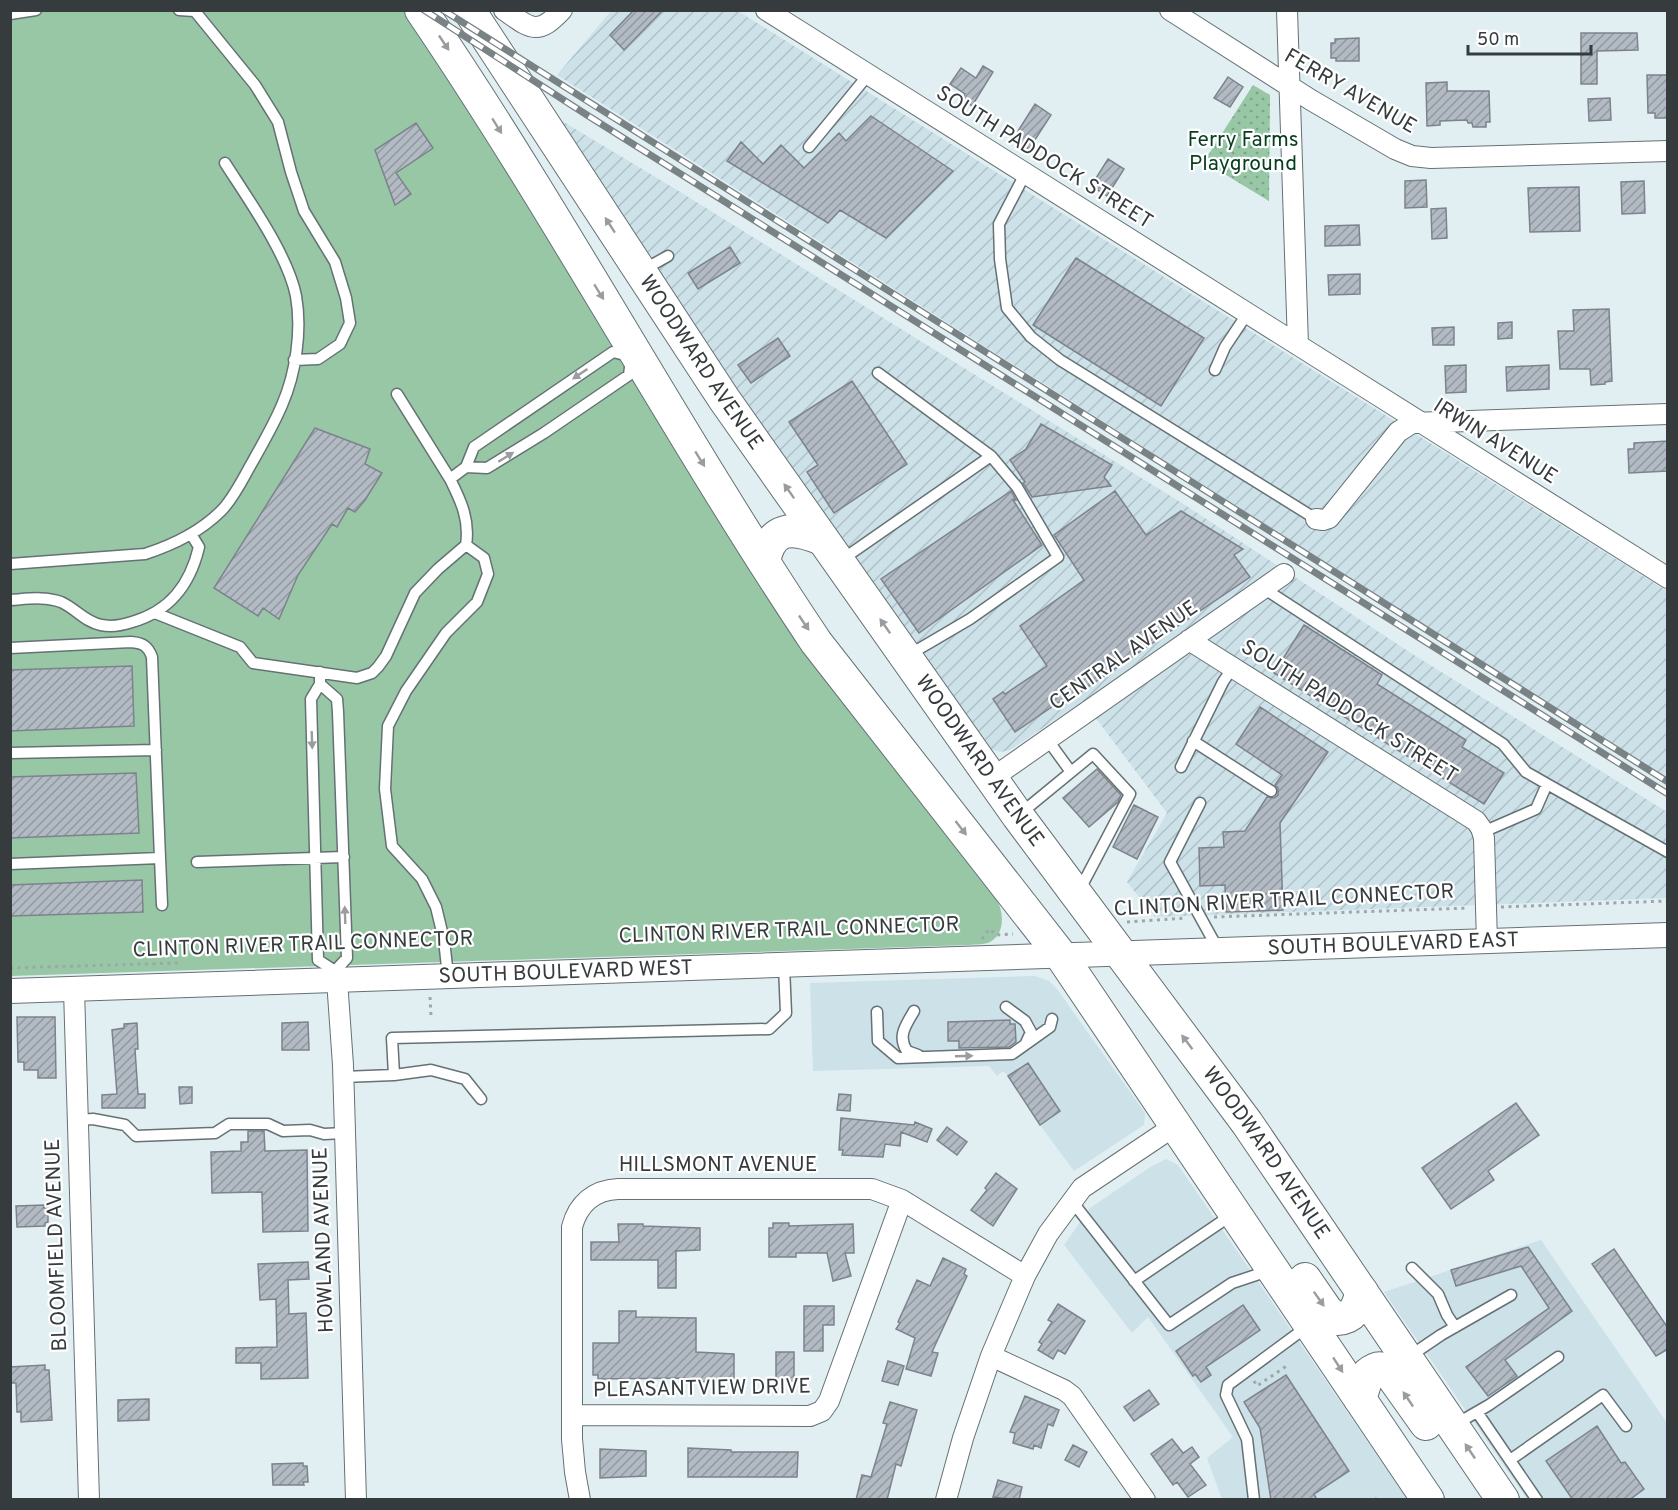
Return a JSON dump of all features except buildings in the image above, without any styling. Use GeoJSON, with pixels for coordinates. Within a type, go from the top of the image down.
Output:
{"type":"FeatureCollection","features":[{"type":"Feature","properties":{"kind":"main road"},"geometry":{"type":"LineString","coordinates":[[421,10],[472,86],[634,356],[816,642],[1062,957],[1311,1324],[1424,1498]]}},
{"type":"Feature","properties":{"kind":"main road","name":"WOODWARD AVENUE"},"geometry":{"type":"LineString","coordinates":[[469,10],[724,399],[991,779],[1247,1123],[1407,1358],[1465,1419],[1501,1481]]}},
{"type":"Feature","properties":{"kind":"main road"},"geometry":{"type":"LineString","coordinates":[[764,562],[767,546],[779,534],[801,530],[831,550]]}},
{"type":"Feature","properties":{"kind":"main road"},"geometry":{"type":"LineString","coordinates":[[1176,1125],[1239,1185],[1328,1311],[1337,1319],[1346,1318],[1355,1312],[1362,1292]]}},
{"type":"Feature","properties":{"kind":"main road"},"geometry":{"type":"LineString","coordinates":[[1360,1400],[1364,1380],[1368,1374],[1377,1368],[1383,1368],[1501,1481]]}},
{"type":"Feature","properties":{"kind":"street"},"geometry":{"type":"LineString","coordinates":[[504,10],[534,28],[551,22],[562,10]]}},
{"type":"Feature","properties":{"kind":"street","name":"SOUTH PADDOCK STREET"},"geometry":{"type":"LineString","coordinates":[[766,10],[1298,345]]}},
{"type":"Feature","properties":{"kind":"street","name":"FERRY AVENUE"},"geometry":{"type":"LineString","coordinates":[[1170,10],[1395,149],[1422,158],[1668,151]]}},
{"type":"Feature","properties":{"kind":"street"},"geometry":{"type":"LineString","coordinates":[[1287,10],[1298,345]]}},
{"type":"Feature","properties":{"kind":"street","name":"IRWIN AVENUE"},"geometry":{"type":"LineString","coordinates":[[1298,345],[1668,578]]}},
{"type":"Feature","properties":{"kind":"street"},"geometry":{"type":"LineString","coordinates":[[1316,519],[1329,518],[1398,432],[1412,423],[1668,414]]}},
{"type":"Feature","properties":{"kind":"street","name":"CENTRAL AVENUE"},"geometry":{"type":"LineString","coordinates":[[991,779],[1284,574]]}},
{"type":"Feature","properties":{"kind":"street","name":"SOUTH PADDOCK STREET"},"geometry":{"type":"LineString","coordinates":[[1189,640],[1473,818],[1482,830]]}},
{"type":"Feature","properties":{"kind":"street"},"geometry":{"type":"LineString","coordinates":[[1482,830],[1487,942]]}},
{"type":"Feature","properties":{"kind":"street","name":"SOUTH BOULEVARD EAST"},"geometry":{"type":"LineString","coordinates":[[1121,954],[1668,935]]}},
{"type":"Feature","properties":{"kind":"street","name":"SOUTH BOULEVARD WEST"},"geometry":{"type":"LineString","coordinates":[[10,991],[336,975],[448,976],[1121,954]]}},
{"type":"Feature","properties":{"kind":"street","name":"HOWLAND AVENUE"},"geometry":{"type":"LineString","coordinates":[[336,975],[343,1077],[356,1500]]}},
{"type":"Feature","properties":{"kind":"street","name":"BLOOMFIELD AVENUE"},"geometry":{"type":"LineString","coordinates":[[74,989],[89,1500]]}},
{"type":"Feature","properties":{"kind":"street"},"geometry":{"type":"LineString","coordinates":[[946,1500],[963,1438],[992,1356],[1025,1276],[1048,1234],[1071,1200],[1088,1182],[1176,1125]]}},
{"type":"Feature","properties":{"kind":"street","name":"HILLSMONT AVENUE"},"geometry":{"type":"LineString","coordinates":[[580,1500],[573,1455],[572,1227],[578,1212],[591,1197],[604,1191],[618,1189],[861,1189],[882,1191],[902,1200],[1025,1276]]}},
{"type":"Feature","properties":{"kind":"street","name":"PLEASANTVIEW DRIVE"},"geometry":{"type":"LineString","coordinates":[[572,1415],[810,1416],[822,1412],[829,1401],[902,1200]]}},
{"type":"Feature","properties":{"kind":"street"},"geometry":{"type":"LineString","coordinates":[[992,1356],[1072,1396],[1145,1500]]}},
{"type":"Feature","properties":{"kind":"lane"},"geometry":{"type":"LineString","coordinates":[[10,14],[36,10]]}},
{"type":"Feature","properties":{"kind":"lane"},"geometry":{"type":"LineString","coordinates":[[180,10],[194,11],[255,85],[278,123],[304,211],[335,262],[346,298],[350,323],[340,344],[318,359],[294,360]]}},
{"type":"Feature","properties":{"kind":"lane"},"geometry":{"type":"LineString","coordinates":[[809,147],[868,75]]}},
{"type":"Feature","properties":{"kind":"lane"},"geometry":{"type":"LineString","coordinates":[[10,564],[145,554],[161,549],[191,534],[222,510],[241,483],[282,404],[294,360],[297,314],[292,284],[259,216],[225,163]]}},
{"type":"Feature","properties":{"kind":"lane"},"geometry":{"type":"LineString","coordinates":[[1025,174],[999,224],[1000,258],[1007,308],[1019,323],[1031,337],[1060,360],[1316,519]]}},
{"type":"Feature","properties":{"kind":"lane"},"geometry":{"type":"LineString","coordinates":[[640,271],[668,255]]}},
{"type":"Feature","properties":{"kind":"lane"},"geometry":{"type":"LineString","coordinates":[[1215,370],[1225,347],[1247,314]]}},
{"type":"Feature","properties":{"kind":"lane"},"geometry":{"type":"LineString","coordinates":[[450,479],[466,467],[474,447],[614,352],[634,356],[629,375],[544,434],[487,468],[466,467]]}},
{"type":"Feature","properties":{"kind":"lane"},"geometry":{"type":"LineString","coordinates":[[878,373],[991,456],[1017,487],[1058,557],[970,619],[906,657]]}},
{"type":"Feature","properties":{"kind":"lane"},"geometry":{"type":"LineString","coordinates":[[155,613],[240,647],[253,663],[357,678],[372,673],[386,656],[415,593],[466,545],[468,533],[466,517],[450,479],[397,394]]}},
{"type":"Feature","properties":{"kind":"lane"},"geometry":{"type":"LineString","coordinates":[[831,550],[991,456]]}},
{"type":"Feature","properties":{"kind":"lane"},"geometry":{"type":"LineString","coordinates":[[10,600],[58,601],[92,622],[101,625],[126,624],[155,613],[170,603],[180,592],[191,573],[199,547],[191,534]]}},
{"type":"Feature","properties":{"kind":"lane"},"geometry":{"type":"LineString","coordinates":[[448,976],[444,940],[436,907],[422,879],[392,846],[385,789],[388,726],[406,691],[446,633],[477,602],[489,574],[484,558],[466,545]]}},
{"type":"Feature","properties":{"kind":"lane"},"geometry":{"type":"LineString","coordinates":[[1263,588],[1503,744],[1526,772],[1668,852]]}},
{"type":"Feature","properties":{"kind":"lane"},"geometry":{"type":"LineString","coordinates":[[10,648],[142,643],[149,649],[152,657],[162,905]]}},
{"type":"Feature","properties":{"kind":"lane"},"geometry":{"type":"LineString","coordinates":[[1181,767],[1223,682],[1233,667]]}},
{"type":"Feature","properties":{"kind":"lane"},"geometry":{"type":"LineString","coordinates":[[320,672],[321,684],[311,699],[318,960],[336,975],[347,958],[337,699],[321,684]]}},
{"type":"Feature","properties":{"kind":"lane"},"geometry":{"type":"LineString","coordinates":[[1047,740],[1071,772]]}},
{"type":"Feature","properties":{"kind":"lane"},"geometry":{"type":"LineString","coordinates":[[1193,741],[1272,791]]}},
{"type":"Feature","properties":{"kind":"lane"},"geometry":{"type":"LineString","coordinates":[[10,753],[156,750]]}},
{"type":"Feature","properties":{"kind":"lane"},"geometry":{"type":"LineString","coordinates":[[1018,816],[1093,754],[1130,794],[1077,896]]}},
{"type":"Feature","properties":{"kind":"lane"},"geometry":{"type":"LineString","coordinates":[[1482,830],[1536,809],[1547,784]]}},
{"type":"Feature","properties":{"kind":"lane"},"geometry":{"type":"LineString","coordinates":[[1200,803],[1170,862],[1220,951]]}},
{"type":"Feature","properties":{"kind":"lane"},"geometry":{"type":"LineString","coordinates":[[197,862],[344,857]]}},
{"type":"Feature","properties":{"kind":"lane"},"geometry":{"type":"LineString","coordinates":[[10,864],[160,858]]}},
{"type":"Feature","properties":{"kind":"lane"},"geometry":{"type":"LineString","coordinates":[[394,1075],[392,1038],[769,1029],[786,1014],[784,966]]}},
{"type":"Feature","properties":{"kind":"lane"},"geometry":{"type":"LineString","coordinates":[[1006,1007],[1028,1023],[1030,1037],[1025,1046]]}},
{"type":"Feature","properties":{"kind":"lane"},"geometry":{"type":"LineString","coordinates":[[914,1011],[904,1030],[902,1043],[907,1051],[926,1058]]}},
{"type":"Feature","properties":{"kind":"lane"},"geometry":{"type":"LineString","coordinates":[[877,1012],[880,1044],[898,1058],[1012,1054],[1050,1027],[1052,1019]]}},
{"type":"Feature","properties":{"kind":"lane"},"geometry":{"type":"LineString","coordinates":[[343,1077],[394,1075],[431,1070],[465,1079],[481,1099]]}},
{"type":"Feature","properties":{"kind":"lane"},"geometry":{"type":"LineString","coordinates":[[78,1120],[101,1120],[125,1125],[135,1136],[215,1133],[228,1124],[268,1124],[283,1131],[310,1130],[324,1134],[345,1133]]}},
{"type":"Feature","properties":{"kind":"lane"},"geometry":{"type":"LineString","coordinates":[[1071,1200],[1169,1325],[1232,1283],[1274,1269]]}},
{"type":"Feature","properties":{"kind":"lane"},"geometry":{"type":"LineString","coordinates":[[1134,1281],[1235,1212]]}},
{"type":"Feature","properties":{"kind":"lane"},"geometry":{"type":"LineString","coordinates":[[1412,1268],[1438,1293],[1455,1327]]}},
{"type":"Feature","properties":{"kind":"lane"},"geometry":{"type":"LineString","coordinates":[[1407,1358],[1511,1295]]}},
{"type":"Feature","properties":{"kind":"lane"},"geometry":{"type":"LineString","coordinates":[[1254,1500],[1247,1439],[1226,1395],[1228,1385],[1311,1324]]}},
{"type":"Feature","properties":{"kind":"lane"},"geometry":{"type":"LineString","coordinates":[[1465,1419],[1558,1357]]}},
{"type":"Feature","properties":{"kind":"lane"},"geometry":{"type":"LineString","coordinates":[[1537,1500],[1501,1481],[1603,1395],[1626,1426]]}},
{"type":"Feature","properties":{"kind":"path","name":"CLINTON RIVER TRAIL CONNECTOR"},"geometry":{"type":"LineString","coordinates":[[1099,925],[1155,919],[1668,901]]}},
{"type":"Feature","properties":{"kind":"path","name":"CLINTON RIVER TRAIL CONNECTOR"},"geometry":{"type":"LineString","coordinates":[[982,940],[989,929],[997,935],[1041,931]]}},
{"type":"Feature","properties":{"kind":"path","name":"CLINTON RIVER TRAIL CONNECTOR"},"geometry":{"type":"LineString","coordinates":[[10,968],[188,963]]}},
{"type":"Feature","properties":{"kind":"path"},"geometry":{"type":"LineString","coordinates":[[430,997],[431,1016]]}},
{"type":"Feature","properties":{"kind":"path"},"geometry":{"type":"LineString","coordinates":[[1252,1379],[1257,1386],[1288,1365]]}},
{"type":"Feature","properties":{"kind":"shaded area"},"geometry":{"type":"Polygon","coordinates":[[[611,11],[738,11],[1667,591],[1667,779],[557,75],[611,11]]]}},
{"type":"Feature","properties":{"kind":"shaded area"},"geometry":{"type":"Polygon","coordinates":[[[557,118],[1185,505],[1414,655],[1667,812],[1667,898],[1155,917],[1127,882],[1167,813],[1083,701],[1010,750],[1001,752],[990,749],[837,536],[732,383],[557,118]]]}},
{"type":"Feature","properties":{"kind":"shaded area"},"geometry":{"type":"Polygon","coordinates":[[[1035,976],[1049,981],[1057,989],[1145,1113],[1144,1125],[1074,1171],[1003,1071],[997,1076],[989,1066],[813,1071],[810,983],[1035,976]]]}},
{"type":"Feature","properties":{"kind":"shaded area"},"geometry":{"type":"Polygon","coordinates":[[[1166,1159],[1178,1165],[1407,1499],[1222,1499],[1207,1458],[1233,1437],[1148,1317],[1132,1333],[1064,1245],[1090,1208],[1166,1159]]]}},
{"type":"Feature","properties":{"kind":"shaded area"},"geometry":{"type":"Polygon","coordinates":[[[1541,1240],[1667,1423],[1667,1499],[1527,1499],[1384,1292],[1541,1240]]]}},
{"type":"Feature","properties":{"kind":"green space"},"geometry":{"type":"Polygon","coordinates":[[[10,11],[405,11],[920,790],[997,900],[1002,923],[995,938],[985,944],[969,945],[11,976],[10,11]]]}},
{"type":"Feature","properties":{"kind":"green space","name":"Ferry Farms Playground"},"geometry":{"type":"Polygon","coordinates":[[[1253,85],[1270,95],[1269,201],[1205,160],[1253,85]]]}},
{"type":"Feature","properties":{"kind":"railway"},"geometry":{"type":"LineString","coordinates":[[424,10],[590,117],[1668,794]]}},
{"type":"Feature","properties":{"kind":"railway"},"geometry":{"type":"LineString","coordinates":[[443,10],[1668,782]]}}]}
